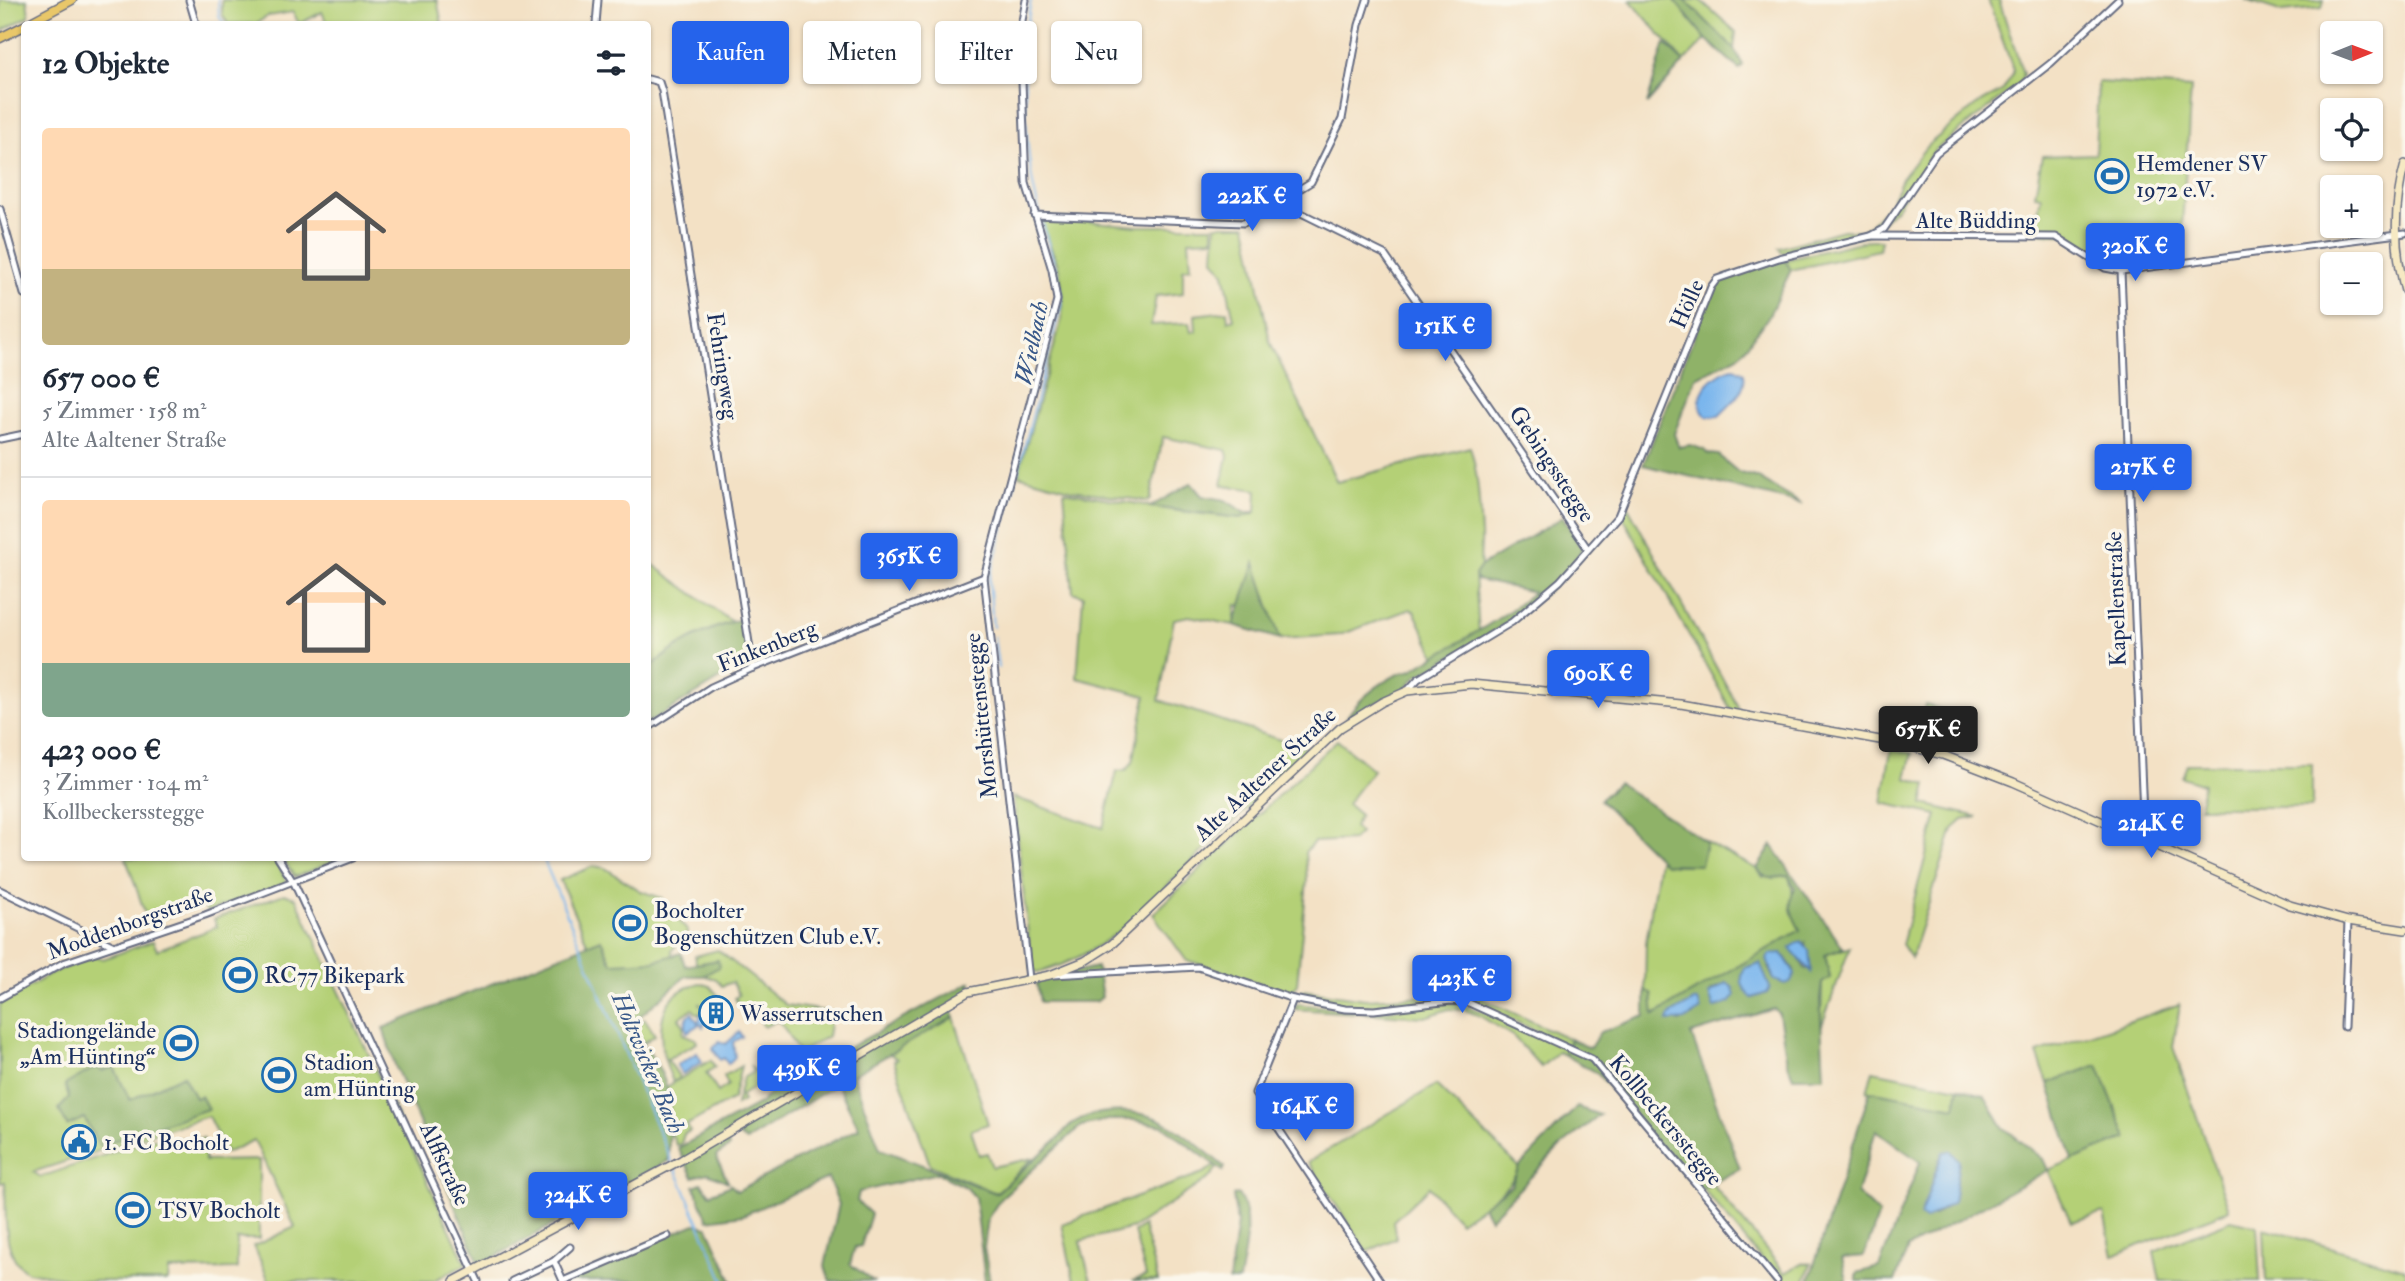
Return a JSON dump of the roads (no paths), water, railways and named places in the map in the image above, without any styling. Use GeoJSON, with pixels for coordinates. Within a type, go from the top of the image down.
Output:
{"type":"FeatureCollection","features":[{"type":"Feature","properties":{"kind":"main road"},"geometry":{"type":"LineString","coordinates":[[33,21],[72,0]]}},
{"type":"Feature","properties":{"kind":"main road"},"geometry":{"type":"LineString","coordinates":[[0,38],[21,28]]}},
{"type":"Feature","properties":{"kind":"street"},"geometry":{"type":"LineString","coordinates":[[189,0],[195,21]]}},
{"type":"Feature","properties":{"kind":"street"},"geometry":{"type":"LineString","coordinates":[[596,21],[598,0]]}},
{"type":"Feature","properties":{"kind":"street","name":"Morshüttenstegge"},"geometry":{"type":"LineString","coordinates":[[1026,0],[1020,31],[1026,183],[1056,287],[1056,312],[984,577],[1029,979]]}},
{"type":"Feature","properties":{"kind":"street"},"geometry":{"type":"LineString","coordinates":[[1034,215],[1244,223],[1311,182],[1342,118],[1359,25],[1367,0]]}},
{"type":"Feature","properties":{"kind":"street","name":"Hölle"},"geometry":{"type":"LineString","coordinates":[[1407,691],[1418,679],[1512,622],[1560,581],[1618,516],[1711,287],[1717,279],[1779,258],[1871,236],[1884,229],[1936,153],[2050,63],[2118,0]]}},
{"type":"Feature","properties":{"kind":"street","name":"Fehringweg"},"geometry":{"type":"LineString","coordinates":[[651,80],[659,82],[662,91],[753,668]]}},
{"type":"Feature","properties":{"kind":"street"},"geometry":{"type":"LineString","coordinates":[[2405,164],[2400,183],[2396,234],[2405,291]]}},
{"type":"Feature","properties":{"kind":"street","name":"Gebingsstegge"},"geometry":{"type":"LineString","coordinates":[[1279,202],[1384,254],[1588,549]]}},
{"type":"Feature","properties":{"kind":"street"},"geometry":{"type":"LineString","coordinates":[[0,209],[21,283]]}},
{"type":"Feature","properties":{"kind":"street","name":"Alte Büdding"},"geometry":{"type":"LineString","coordinates":[[1871,236],[2056,237],[2105,268],[2121,271],[2405,233]]}},
{"type":"Feature","properties":{"kind":"street","name":"Kapellenstraße"},"geometry":{"type":"LineString","coordinates":[[2121,271],[2144,841]]}},
{"type":"Feature","properties":{"kind":"street"},"geometry":{"type":"LineString","coordinates":[[0,439],[21,435]]}},
{"type":"Feature","properties":{"kind":"street","name":"Finkenberg"},"geometry":{"type":"LineString","coordinates":[[651,726],[711,687],[753,668],[984,577]]}},
{"type":"Feature","properties":{"kind":"street","name":"Alte Aaltener Straße"},"geometry":{"type":"LineString","coordinates":[[454,1281],[681,1160],[968,992],[1050,975],[1085,961],[1112,944],[1340,728],[1382,702],[1407,691],[1471,684],[1681,704],[1891,741],[1978,767],[2290,905],[2348,921],[2405,930]]}},
{"type":"Feature","properties":{"kind":"street","name":"Alffstraße"},"geometry":{"type":"LineString","coordinates":[[280,861],[294,883],[478,1281]]}},
{"type":"Feature","properties":{"kind":"street","name":"Moddenborgstraße"},"geometry":{"type":"LineString","coordinates":[[0,998],[51,968],[294,883],[346,861]]}},
{"type":"Feature","properties":{"kind":"street"},"geometry":{"type":"LineString","coordinates":[[0,890],[112,945]]}},
{"type":"Feature","properties":{"kind":"street"},"geometry":{"type":"LineString","coordinates":[[2344,1027],[2348,921]]}},
{"type":"Feature","properties":{"kind":"street","name":"Kollbeckersstegge"},"geometry":{"type":"LineString","coordinates":[[1050,975],[1198,967],[1293,999],[1355,1010],[1451,1000],[1469,1003],[1592,1059],[1777,1281]]}},
{"type":"Feature","properties":{"kind":"street"},"geometry":{"type":"LineString","coordinates":[[1293,999],[1255,1093],[1380,1281]]}},
{"type":"Feature","properties":{"kind":"street"},"geometry":{"type":"LineString","coordinates":[[554,1261],[563,1281],[668,1236]]}},
{"type":"Feature","properties":{"kind":"street"},"geometry":{"type":"LineString","coordinates":[[512,1281],[554,1261],[570,1247]]}},
{"type":"Feature","properties":{"kind":"water"},"geometry":{"type":"Polygon","coordinates":[[[1734,368],[1744,373],[1741,391],[1719,416],[1707,417],[1700,402],[1706,386],[1719,374],[1734,368]]]}},
{"type":"Feature","properties":{"kind":"water"},"geometry":{"type":"Polygon","coordinates":[[[1801,941],[1809,951],[1811,972],[1790,948],[1801,941]]]}},
{"type":"Feature","properties":{"kind":"water"},"geometry":{"type":"Polygon","coordinates":[[[1782,953],[1795,974],[1791,982],[1785,984],[1774,980],[1767,959],[1770,954],[1782,953]]]}},
{"type":"Feature","properties":{"kind":"water"},"geometry":{"type":"Polygon","coordinates":[[[1760,963],[1770,988],[1767,993],[1752,998],[1744,988],[1742,976],[1745,968],[1760,963]]]}},
{"type":"Feature","properties":{"kind":"water"},"geometry":{"type":"Polygon","coordinates":[[[1727,983],[1733,988],[1735,996],[1730,1003],[1714,1008],[1709,994],[1727,983]]]}},
{"type":"Feature","properties":{"kind":"water"},"geometry":{"type":"Polygon","coordinates":[[[1698,1001],[1701,1010],[1685,1020],[1668,1021],[1670,1015],[1698,1001]]]}},
{"type":"Feature","properties":{"kind":"water"},"geometry":{"type":"Polygon","coordinates":[[[702,1012],[713,1026],[706,1021],[703,1027],[700,1024],[687,1032],[687,1017],[692,1013],[698,1023],[702,1012]]]}},
{"type":"Feature","properties":{"kind":"water"},"geometry":{"type":"Polygon","coordinates":[[[739,1032],[742,1037],[733,1042],[735,1057],[728,1064],[724,1058],[720,1060],[713,1048],[719,1041],[726,1044],[739,1032]]]}},
{"type":"Feature","properties":{"kind":"water"},"geometry":{"type":"Polygon","coordinates":[[[697,1053],[702,1062],[682,1074],[677,1065],[697,1053]]]}},
{"type":"Feature","properties":{"kind":"water"},"geometry":{"type":"Polygon","coordinates":[[[1950,1151],[1959,1160],[1953,1202],[1925,1220],[1920,1216],[1943,1152],[1950,1151]]]}},
{"type":"Feature","properties":{"kind":"waterway","name":"Holtwicker Bach"},"geometry":{"type":"LineString","coordinates":[[218,0],[219,16],[222,21]]}},
{"type":"Feature","properties":{"kind":"waterway","name":"Wielbach"},"geometry":{"type":"LineString","coordinates":[[1031,0],[1026,49],[1025,107],[1030,165],[1040,213]]}},
{"type":"Feature","properties":{"kind":"waterway","name":"Wielbach"},"geometry":{"type":"LineString","coordinates":[[1018,472],[1061,304],[1060,286],[1042,220]]}},
{"type":"Feature","properties":{"kind":"waterway","name":"Wielbach"},"geometry":{"type":"LineString","coordinates":[[993,627],[989,580],[1016,480]]}},
{"type":"Feature","properties":{"kind":"waterway","name":"Wielbach"},"geometry":{"type":"LineString","coordinates":[[994,637],[998,668]]}},
{"type":"Feature","properties":{"kind":"waterway","name":"Holtwicker Bach"},"geometry":{"type":"LineString","coordinates":[[544,861],[672,1163]]}},
{"type":"Feature","properties":{"kind":"waterway","name":"Holtwicker Bach"},"geometry":{"type":"LineString","coordinates":[[675,1168],[724,1281]]}},
{"type":"Feature","properties":{"kind":"place","name":"Hemdener SV 1972 e.V."},"geometry":{"type":"Point","coordinates":[2112,176]}},
{"type":"Feature","properties":{"kind":"place","name":"Bocholter Bogenschützen Club e.V."},"geometry":{"type":"Point","coordinates":[630,923]}},
{"type":"Feature","properties":{"kind":"place","name":"RC77 Bikepark"},"geometry":{"type":"Point","coordinates":[240,975]}},
{"type":"Feature","properties":{"kind":"place","name":"Wasserrutschen"},"geometry":{"type":"Point","coordinates":[716,1013]}},
{"type":"Feature","properties":{"kind":"place","name":"Stadiongelände „Am Hünting“"},"geometry":{"type":"Point","coordinates":[181,1043]}},
{"type":"Feature","properties":{"kind":"place","name":"Stadion am Hünting"},"geometry":{"type":"Point","coordinates":[279,1075]}},
{"type":"Feature","properties":{"kind":"place","name":"1. FC Bocholt"},"geometry":{"type":"Point","coordinates":[79,1142]}},
{"type":"Feature","properties":{"kind":"place","name":"TSV Bocholt"},"geometry":{"type":"Point","coordinates":[133,1210]}}]}
